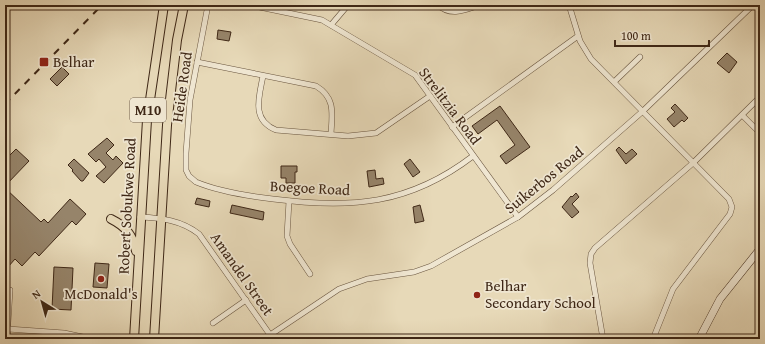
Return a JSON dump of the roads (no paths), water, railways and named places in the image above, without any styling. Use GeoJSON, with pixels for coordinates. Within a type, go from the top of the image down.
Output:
{"type":"FeatureCollection","features":[{"type":"Feature","properties":{"kind":"main road","name":"Robert Sobukwe Road"},"geometry":{"type":"LineString","coordinates":[[134,339],[140,217],[147,120],[164,5]]}},
{"type":"Feature","properties":{"kind":"main road","name":"M10"},"geometry":{"type":"LineString","coordinates":[[154,339],[160,218],[174,62],[184,5]]}},
{"type":"Feature","properties":{"kind":"main road"},"geometry":{"type":"LineString","coordinates":[[111,219],[130,234],[138,263]]}},
{"type":"Feature","properties":{"kind":"main road"},"geometry":{"type":"LineString","coordinates":[[699,339],[720,299],[760,249]]}},
{"type":"Feature","properties":{"kind":"street","name":"Heide Road"},"geometry":{"type":"LineString","coordinates":[[188,174],[185,165],[190,100],[208,5]]}},
{"type":"Feature","properties":{"kind":"street","name":"Strelitzia Road"},"geometry":{"type":"LineString","coordinates":[[250,5],[277,8],[312,17],[331,25],[415,75],[518,217]]}},
{"type":"Feature","properties":{"kind":"street"},"geometry":{"type":"LineString","coordinates":[[331,25],[348,5]]}},
{"type":"Feature","properties":{"kind":"street"},"geometry":{"type":"LineString","coordinates":[[438,5],[448,12],[457,12],[480,5]]}},
{"type":"Feature","properties":{"kind":"street"},"geometry":{"type":"LineString","coordinates":[[568,5],[578,36],[584,50],[591,59],[729,199],[732,207],[730,214],[673,289],[652,339]]}},
{"type":"Feature","properties":{"kind":"street","name":"Suikerbos Road"},"geometry":{"type":"LineString","coordinates":[[272,337],[339,289],[367,279],[414,272],[431,266],[518,217],[553,190],[643,111],[753,5]]}},
{"type":"Feature","properties":{"kind":"street"},"geometry":{"type":"LineString","coordinates":[[452,127],[578,36]]}},
{"type":"Feature","properties":{"kind":"street"},"geometry":{"type":"LineString","coordinates":[[614,82],[640,57]]}},
{"type":"Feature","properties":{"kind":"street"},"geometry":{"type":"LineString","coordinates":[[197,62],[316,86],[323,90],[329,97],[333,108],[331,134]]}},
{"type":"Feature","properties":{"kind":"street"},"geometry":{"type":"LineString","coordinates":[[263,76],[258,110],[259,116],[268,127],[276,130],[348,136],[376,133],[430,96]]}},
{"type":"Feature","properties":{"kind":"street"},"geometry":{"type":"LineString","coordinates":[[603,339],[590,263],[591,254],[600,244],[693,163],[760,97]]}},
{"type":"Feature","properties":{"kind":"street"},"geometry":{"type":"LineString","coordinates":[[742,115],[760,133]]}},
{"type":"Feature","properties":{"kind":"street","name":"Boegoe Road"},"geometry":{"type":"LineString","coordinates":[[188,174],[192,179],[202,185],[257,197],[345,205],[400,195],[453,171],[473,156]]}},
{"type":"Feature","properties":{"kind":"street"},"geometry":{"type":"LineString","coordinates":[[289,201],[287,236],[290,244],[310,274]]}},
{"type":"Feature","properties":{"kind":"street","name":"Amandel Street"},"geometry":{"type":"LineString","coordinates":[[140,217],[160,218],[184,224],[198,234],[272,337]]}},
{"type":"Feature","properties":{"kind":"street"},"geometry":{"type":"LineString","coordinates":[[7,339],[10,290]]}},
{"type":"Feature","properties":{"kind":"street"},"geometry":{"type":"LineString","coordinates":[[213,323],[246,300]]}},
{"type":"Feature","properties":{"kind":"street"},"geometry":{"type":"LineString","coordinates":[[8,330],[64,333],[92,339]]}},
{"type":"Feature","properties":{"kind":"railway"},"geometry":{"type":"LineString","coordinates":[[5,104],[102,5]]}},
{"type":"Feature","properties":{"kind":"place","name":"Belhar"},"geometry":{"type":"Point","coordinates":[44,62]}},
{"type":"Feature","properties":{"kind":"place","name":"McDonald's"},"geometry":{"type":"Point","coordinates":[101,279]}},
{"type":"Feature","properties":{"kind":"place","name":"Belhar Secondary School"},"geometry":{"type":"Point","coordinates":[477,295]}}]}
